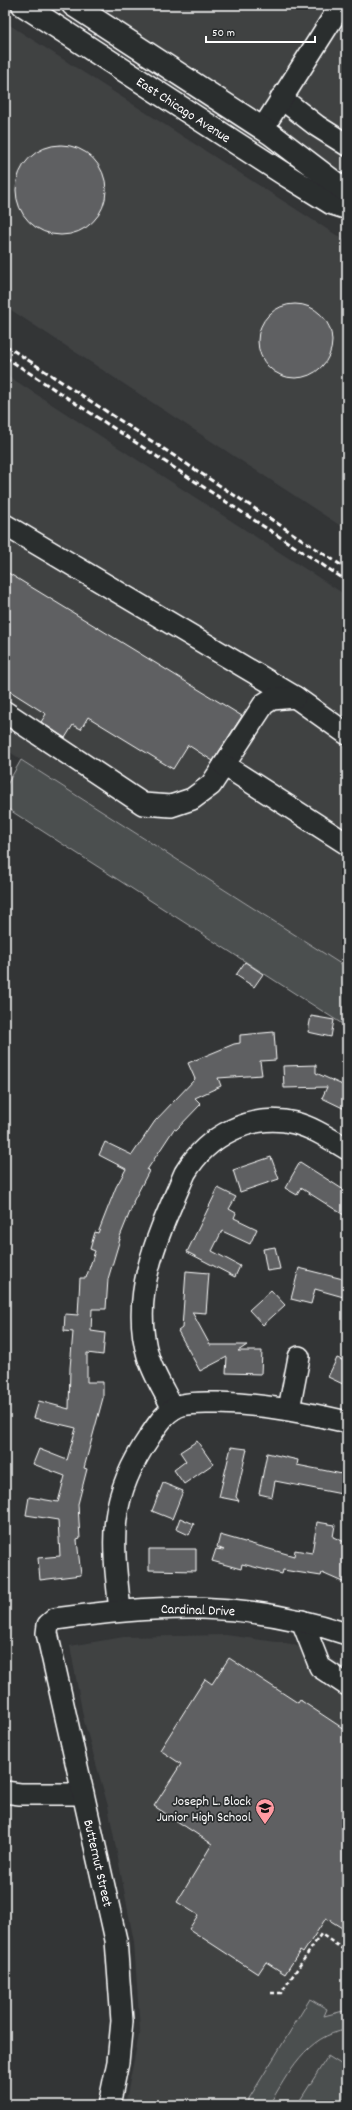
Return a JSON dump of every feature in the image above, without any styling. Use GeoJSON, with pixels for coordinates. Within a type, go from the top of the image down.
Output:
{"type":"FeatureCollection","features":[{"type":"Feature","properties":{"kind":"main road","name":"East Chicago Avenue"},"geometry":{"type":"LineString","coordinates":[[23,5],[284,174],[331,203],[347,208]]}},
{"type":"Feature","properties":{"kind":"main road","name":"East Chicago Avenue"},"geometry":{"type":"LineString","coordinates":[[73,5],[263,128],[347,192]]}},
{"type":"Feature","properties":{"kind":"street"},"geometry":{"type":"LineString","coordinates":[[263,128],[341,5]]}},
{"type":"Feature","properties":{"kind":"street"},"geometry":{"type":"LineString","coordinates":[[281,98],[317,126],[347,145]]}},
{"type":"Feature","properties":{"kind":"street"},"geometry":{"type":"LineString","coordinates":[[5,526],[295,697],[347,734]]}},
{"type":"Feature","properties":{"kind":"street"},"geometry":{"type":"LineString","coordinates":[[5,712],[144,804],[171,806],[192,799],[211,785],[264,704],[272,699],[295,697]]}},
{"type":"Feature","properties":{"kind":"street"},"geometry":{"type":"LineString","coordinates":[[224,766],[347,844]]}},
{"type":"Feature","properties":{"kind":"street"},"geometry":{"type":"LineString","coordinates":[[173,1409],[148,1358],[144,1338],[142,1303],[144,1282],[151,1256],[182,1180],[192,1162],[219,1137],[248,1124],[266,1121],[283,1121],[308,1127],[347,1149]]}},
{"type":"Feature","properties":{"kind":"street"},"geometry":{"type":"LineString","coordinates":[[289,1409],[299,1356]]}},
{"type":"Feature","properties":{"kind":"street"},"geometry":{"type":"LineString","coordinates":[[120,1610],[113,1548],[117,1505],[124,1484],[140,1449],[162,1418],[173,1409],[182,1405],[200,1403],[251,1404],[289,1409],[347,1422]]}},
{"type":"Feature","properties":{"kind":"street","name":"Cardinal Drive"},"geometry":{"type":"LineString","coordinates":[[48,1625],[55,1619],[120,1610],[167,1607],[224,1609],[273,1614],[347,1634]]}},
{"type":"Feature","properties":{"kind":"street"},"geometry":{"type":"LineString","coordinates":[[302,1621],[320,1667],[347,1685]]}},
{"type":"Feature","properties":{"kind":"street","name":"Butternut Street"},"geometry":{"type":"LineString","coordinates":[[48,1625],[47,1633],[116,1940],[120,1977],[122,2021],[118,2062],[109,2105]]}},
{"type":"Feature","properties":{"kind":"street"},"geometry":{"type":"LineString","coordinates":[[5,1792],[20,1794],[83,1794]]}},
{"type":"Feature","properties":{"kind":"path"},"geometry":{"type":"LineString","coordinates":[[271,1993],[281,1993],[321,1934],[347,1952]]}},
{"type":"Feature","properties":{"kind":"shaded area"},"geometry":{"type":"Polygon","coordinates":[[[49,5],[347,5],[347,201],[49,5]]]}},
{"type":"Feature","properties":{"kind":"shaded area"},"geometry":{"type":"Polygon","coordinates":[[[5,22],[347,242],[347,530],[5,306],[5,22]]]}},
{"type":"Feature","properties":{"kind":"shaded area"},"geometry":{"type":"Polygon","coordinates":[[[5,374],[347,596],[347,968],[5,749],[5,374]]]}},
{"type":"Feature","properties":{"kind":"shaded area"},"geometry":{"type":"Polygon","coordinates":[[[21,760],[347,968],[347,1027],[5,807],[5,788],[21,760]]]}},
{"type":"Feature","properties":{"kind":"shaded area"},"geometry":{"type":"Polygon","coordinates":[[[226,1635],[291,1644],[347,1665],[347,2105],[125,2105],[140,2030],[134,1942],[108,1806],[84,1721],[70,1646],[124,1637],[226,1635]]]}},
{"type":"Feature","properties":{"kind":"shaded area"},"geometry":{"type":"Polygon","coordinates":[[[310,1999],[327,2009],[324,2016],[347,2010],[347,2030],[333,2033],[320,2039],[309,2048],[291,2069],[269,2105],[245,2105],[310,1999]]]}},
{"type":"Feature","properties":{"kind":"shaded area"},"geometry":{"type":"Polygon","coordinates":[[[328,2056],[347,2068],[347,2105],[297,2105],[328,2056]]]}},
{"type":"Feature","properties":{"kind":"building"},"geometry":{"type":"Polygon","coordinates":[[[61,145],[78,148],[93,158],[103,173],[106,190],[103,207],[93,222],[78,232],[61,235],[44,232],[29,222],[19,207],[16,190],[19,173],[29,158],[44,148],[61,145]]]}},
{"type":"Feature","properties":{"kind":"building"},"geometry":{"type":"Polygon","coordinates":[[[288,304],[302,304],[316,310],[326,320],[332,334],[330,355],[326,362],[316,372],[302,378],[288,378],[274,372],[264,362],[258,348],[258,334],[264,320],[274,310],[288,304]]]}},
{"type":"Feature","properties":{"kind":"building"},"geometry":{"type":"Polygon","coordinates":[[[5,571],[242,716],[213,761],[188,745],[173,769],[88,717],[81,729],[73,725],[65,738],[41,722],[46,714],[5,688],[5,571]]]}},
{"type":"Feature","properties":{"kind":"building"},"geometry":{"type":"Polygon","coordinates":[[[245,962],[263,974],[254,987],[236,975],[245,962]]]}},
{"type":"Feature","properties":{"kind":"building"},"geometry":{"type":"Polygon","coordinates":[[[311,1016],[334,1020],[331,1037],[308,1032],[311,1016]]]}},
{"type":"Feature","properties":{"kind":"building"},"geometry":{"type":"Polygon","coordinates":[[[274,1032],[276,1060],[260,1061],[262,1075],[218,1078],[221,1086],[195,1098],[201,1104],[176,1130],[174,1129],[147,1170],[149,1171],[133,1202],[119,1239],[108,1279],[106,1309],[92,1309],[91,1331],[105,1333],[103,1355],[87,1353],[87,1382],[103,1382],[103,1398],[84,1468],[87,1469],[78,1504],[80,1539],[77,1540],[81,1575],[40,1580],[38,1558],[60,1556],[58,1520],[26,1515],[29,1497],[58,1502],[65,1476],[33,1464],[39,1449],[67,1460],[76,1428],[34,1418],[39,1401],[69,1409],[73,1332],[64,1331],[65,1314],[78,1315],[80,1278],[86,1278],[95,1251],[90,1249],[95,1232],[98,1233],[116,1187],[126,1169],[99,1155],[105,1142],[132,1155],[155,1121],[195,1079],[188,1063],[234,1044],[240,1043],[240,1035],[274,1032]]]}},
{"type":"Feature","properties":{"kind":"building"},"geometry":{"type":"Polygon","coordinates":[[[316,1065],[316,1073],[347,1087],[347,1110],[322,1098],[327,1087],[284,1088],[283,1066],[316,1065]]]}},
{"type":"Feature","properties":{"kind":"building"},"geometry":{"type":"Polygon","coordinates":[[[271,1157],[279,1179],[240,1192],[233,1170],[271,1157]]]}},
{"type":"Feature","properties":{"kind":"building"},"geometry":{"type":"Polygon","coordinates":[[[300,1162],[347,1192],[347,1217],[301,1188],[297,1195],[285,1188],[300,1162]]]}},
{"type":"Feature","properties":{"kind":"building"},"geometry":{"type":"Polygon","coordinates":[[[218,1188],[236,1197],[229,1209],[236,1213],[234,1218],[257,1229],[250,1244],[222,1231],[212,1251],[240,1266],[235,1277],[187,1252],[218,1188]]]}},
{"type":"Feature","properties":{"kind":"building"},"geometry":{"type":"Polygon","coordinates":[[[275,1247],[280,1269],[267,1271],[263,1249],[275,1247]]]}},
{"type":"Feature","properties":{"kind":"building"},"geometry":{"type":"Polygon","coordinates":[[[299,1268],[347,1280],[347,1298],[315,1289],[311,1304],[291,1299],[299,1268]]]}},
{"type":"Feature","properties":{"kind":"building"},"geometry":{"type":"Polygon","coordinates":[[[186,1271],[209,1273],[206,1313],[192,1312],[210,1345],[247,1345],[238,1351],[262,1351],[261,1374],[226,1373],[227,1357],[200,1371],[178,1331],[182,1328],[186,1271]]]}},
{"type":"Feature","properties":{"kind":"building"},"geometry":{"type":"Polygon","coordinates":[[[271,1290],[285,1305],[263,1325],[249,1310],[271,1290]]]}},
{"type":"Feature","properties":{"kind":"building"},"geometry":{"type":"Polygon","coordinates":[[[337,1358],[347,1362],[347,1386],[328,1377],[337,1358]]]}},
{"type":"Feature","properties":{"kind":"building"},"geometry":{"type":"Polygon","coordinates":[[[197,1441],[213,1464],[184,1484],[174,1470],[186,1461],[180,1452],[197,1441]]]}},
{"type":"Feature","properties":{"kind":"building"},"geometry":{"type":"Polygon","coordinates":[[[231,1447],[247,1449],[236,1497],[239,1501],[219,1497],[231,1447]]]}},
{"type":"Feature","properties":{"kind":"building"},"geometry":{"type":"Polygon","coordinates":[[[267,1453],[298,1460],[297,1465],[347,1475],[347,1495],[275,1481],[272,1497],[259,1494],[267,1453]]]}},
{"type":"Feature","properties":{"kind":"building"},"geometry":{"type":"Polygon","coordinates":[[[163,1483],[183,1491],[172,1519],[152,1511],[163,1483]]]}},
{"type":"Feature","properties":{"kind":"building"},"geometry":{"type":"Polygon","coordinates":[[[180,1518],[194,1524],[189,1535],[176,1529],[180,1518]]]}},
{"type":"Feature","properties":{"kind":"building"},"geometry":{"type":"Polygon","coordinates":[[[317,1522],[335,1525],[333,1537],[347,1543],[347,1584],[322,1573],[321,1576],[283,1570],[282,1574],[242,1564],[241,1569],[212,1561],[216,1549],[224,1550],[217,1547],[220,1535],[294,1556],[295,1550],[312,1553],[317,1522]]]}},
{"type":"Feature","properties":{"kind":"building"},"geometry":{"type":"Polygon","coordinates":[[[149,1549],[196,1549],[196,1571],[149,1570],[149,1549]]]}},
{"type":"Feature","properties":{"kind":"building","name":"Joseph L. Block Junior High School"},"geometry":{"type":"Polygon","coordinates":[[[229,1658],[298,1703],[300,1700],[347,1731],[347,1931],[326,1918],[303,1953],[300,1951],[285,1974],[266,1962],[258,1974],[189,1929],[198,1915],[177,1902],[212,1844],[154,1806],[181,1764],[160,1750],[205,1679],[212,1684],[229,1658]]]}},
{"type":"Feature","properties":{"kind":"railway"},"geometry":{"type":"LineString","coordinates":[[5,345],[347,569]]}},
{"type":"Feature","properties":{"kind":"railway"},"geometry":{"type":"LineString","coordinates":[[5,357],[347,581]]}},
{"type":"Feature","properties":{"kind":"place","name":"Joseph L. Block Junior High School"},"geometry":{"type":"Point","coordinates":[265,1825]}}]}
